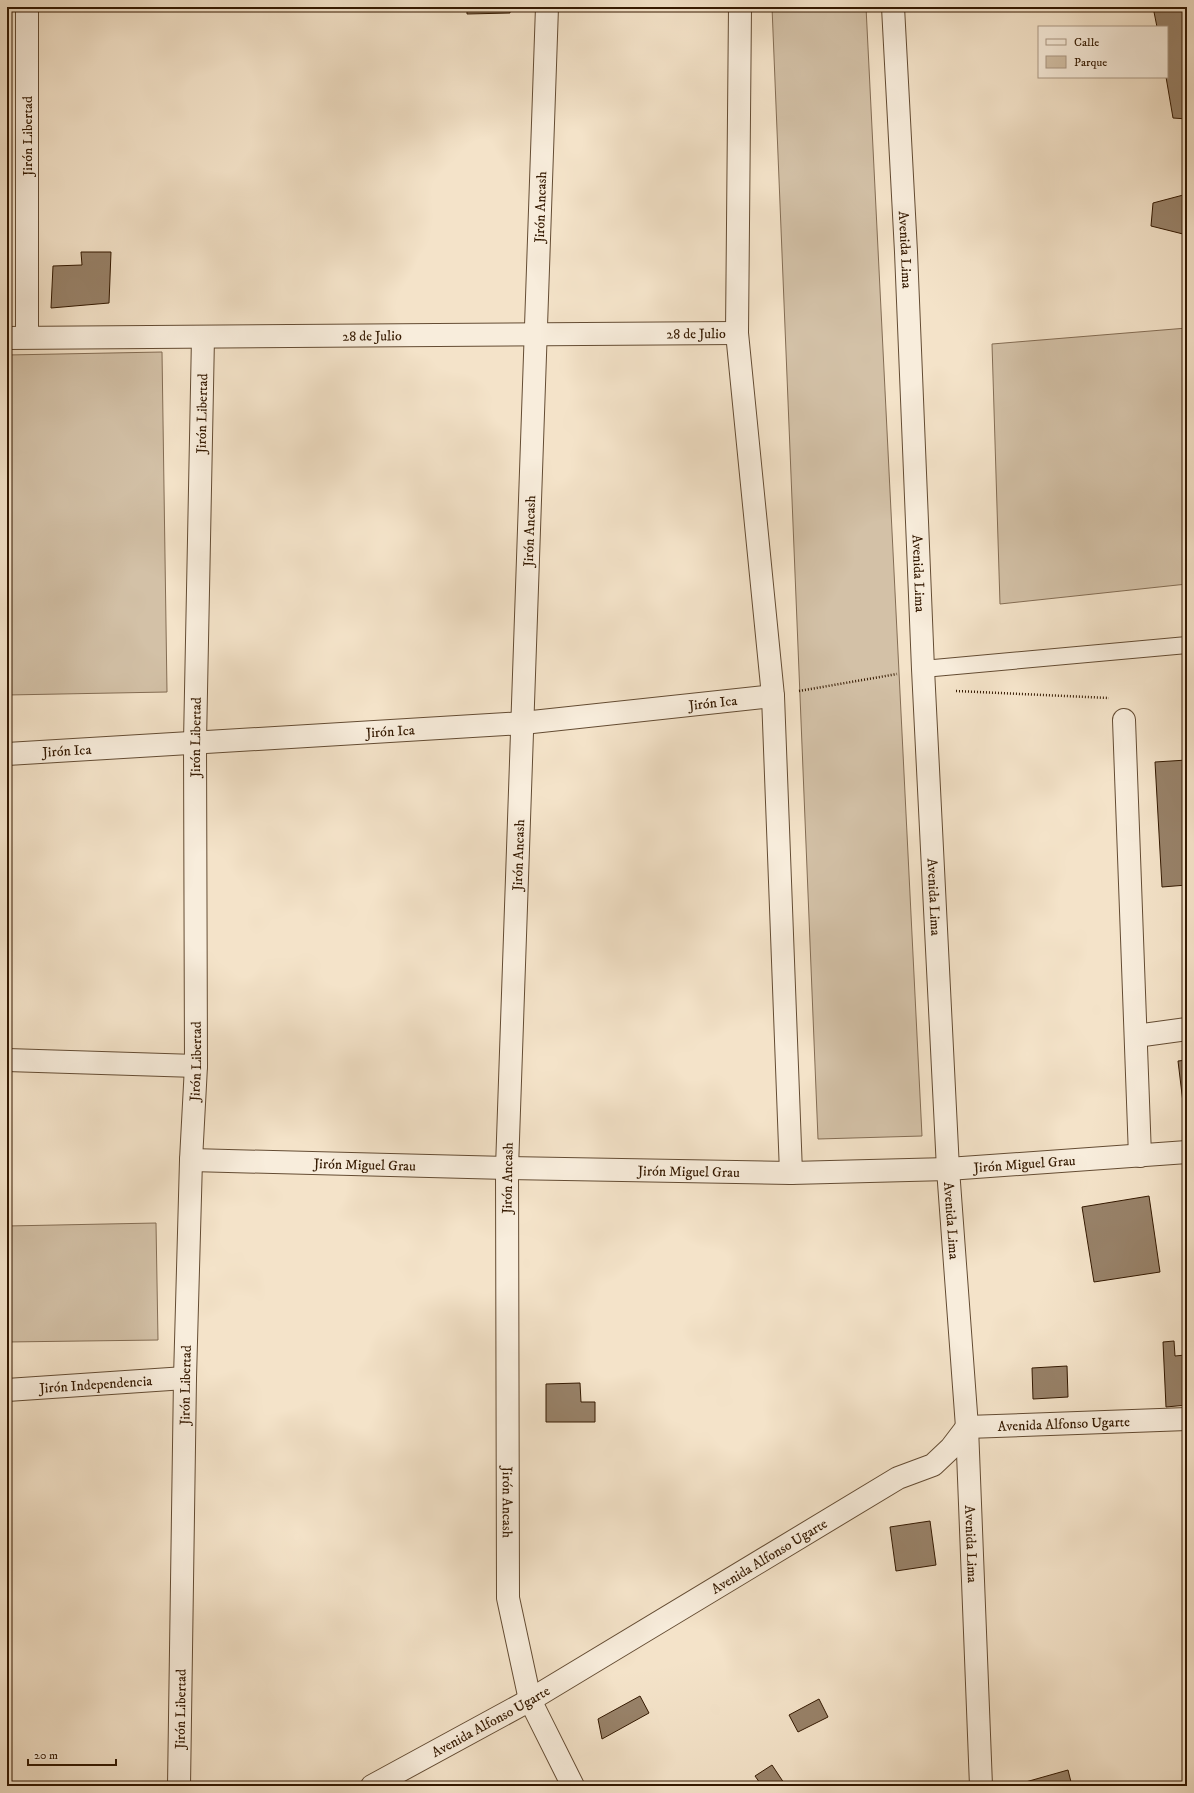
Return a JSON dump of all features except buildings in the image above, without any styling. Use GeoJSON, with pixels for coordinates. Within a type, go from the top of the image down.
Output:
{"type":"FeatureCollection","features":[{"type":"Feature","properties":{"kind":"street","name":"Jirón Libertad"},"geometry":{"type":"LineString","coordinates":[[17,338],[27,7]]}},
{"type":"Feature","properties":{"kind":"street","name":"Jirón Ancash"},"geometry":{"type":"LineString","coordinates":[[547,7],[507,1168],[508,1598],[530,1700],[573,1786]]}},
{"type":"Feature","properties":{"kind":"street"},"geometry":{"type":"LineString","coordinates":[[740,7],[737,333],[773,696],[791,1173]]}},
{"type":"Feature","properties":{"kind":"street","name":"Avenida Lima"},"geometry":{"type":"LineString","coordinates":[[893,7],[906,252],[924,679],[948,1169],[967,1427],[980,1786]]}},
{"type":"Feature","properties":{"kind":"street","name":"28 de Julio"},"geometry":{"type":"LineString","coordinates":[[17,338],[737,333]]}},
{"type":"Feature","properties":{"kind":"street","name":"Jirón Libertad"},"geometry":{"type":"LineString","coordinates":[[179,1786],[185,1378],[191,1160],[196,1066],[196,742],[203,336]]}},
{"type":"Feature","properties":{"kind":"street","name":"Jirón Ica"},"geometry":{"type":"LineString","coordinates":[[7,754],[523,723],[773,696]]}},
{"type":"Feature","properties":{"kind":"street"},"geometry":{"type":"LineString","coordinates":[[1124,720],[1140,1156]]}},
{"type":"Feature","properties":{"kind":"street"},"geometry":{"type":"LineString","coordinates":[[1136,1036],[1187,1028]]}},
{"type":"Feature","properties":{"kind":"street"},"geometry":{"type":"LineString","coordinates":[[7,1060],[196,1066]]}},
{"type":"Feature","properties":{"kind":"street","name":"Jirón Miguel Grau"},"geometry":{"type":"LineString","coordinates":[[191,1160],[791,1173],[948,1169],[1187,1152]]}},
{"type":"Feature","properties":{"kind":"street","name":"Jirón Independencia"},"geometry":{"type":"LineString","coordinates":[[7,1390],[185,1378]]}},
{"type":"Feature","properties":{"kind":"street","name":"Avenida Alfonso Ugarte"},"geometry":{"type":"LineString","coordinates":[[372,1786],[530,1700],[898,1478],[933,1465],[951,1448],[967,1427],[1187,1419]]}},
{"type":"Feature","properties":{"kind":"lane"},"geometry":{"type":"LineString","coordinates":[[924,679],[1187,645]]}},
{"type":"Feature","properties":{"kind":"path"},"geometry":{"type":"LineString","coordinates":[[773,696],[924,679],[1124,699],[1124,720]]}},
{"type":"Feature","properties":{"kind":"green space"},"geometry":{"type":"Polygon","coordinates":[[[772,7],[866,7],[922,1136],[818,1139],[772,7]]]}},
{"type":"Feature","properties":{"kind":"green space"},"geometry":{"type":"Polygon","coordinates":[[[1187,328],[1187,584],[1000,604],[992,344],[1187,328]]]}},
{"type":"Feature","properties":{"kind":"green space"},"geometry":{"type":"Polygon","coordinates":[[[162,352],[167,692],[7,695],[7,355],[162,352]]]}},
{"type":"Feature","properties":{"kind":"green space"},"geometry":{"type":"Polygon","coordinates":[[[156,1223],[158,1340],[7,1342],[7,1226],[156,1223]]]}}]}
